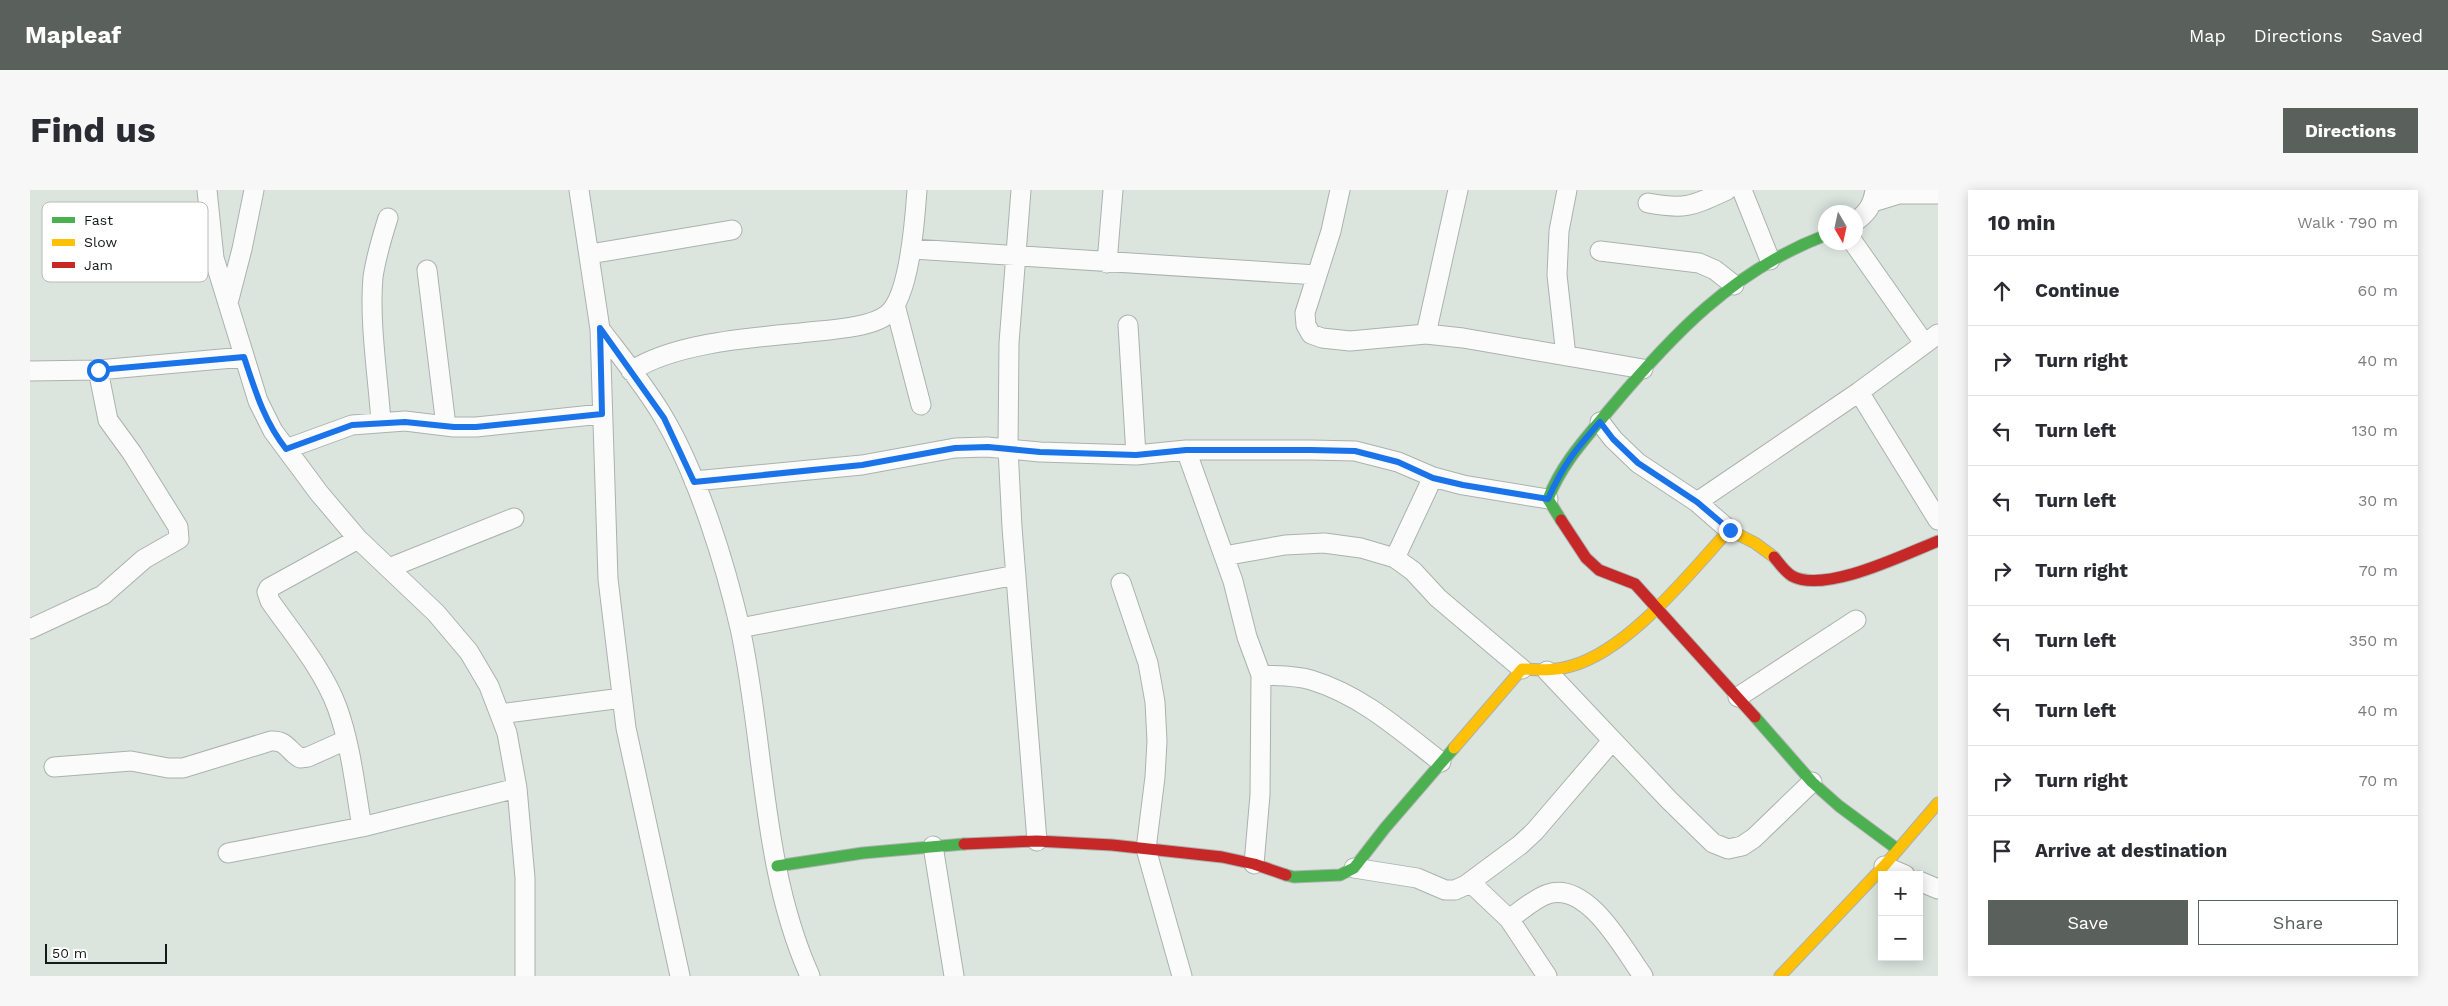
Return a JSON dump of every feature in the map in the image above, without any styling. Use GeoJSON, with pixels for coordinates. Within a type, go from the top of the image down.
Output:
{"type":"FeatureCollection","features":[{"type":"Feature","properties":{"kind":"street"},"geometry":{"type":"LineString","coordinates":[[207,190],[214,258],[244,357],[265,416],[273,432],[318,493],[358,539],[436,614],[469,652],[489,686],[507,733],[517,788],[525,878],[525,976]]}},
{"type":"Feature","properties":{"kind":"street"},"geometry":{"type":"LineString","coordinates":[[228,303],[242,249],[254,190]]}},
{"type":"Feature","properties":{"kind":"street"},"geometry":{"type":"LineString","coordinates":[[579,190],[600,328],[608,579],[622,698],[634,766],[680,976]]}},
{"type":"Feature","properties":{"kind":"street"},"geometry":{"type":"LineString","coordinates":[[631,371],[648,360],[670,352],[769,336],[839,329],[872,322],[888,315],[895,306],[913,249],[917,190]]}},
{"type":"Feature","properties":{"kind":"street"},"geometry":{"type":"LineString","coordinates":[[1021,190],[1010,343],[1008,448],[1037,841]]}},
{"type":"Feature","properties":{"kind":"street"},"geometry":{"type":"LineString","coordinates":[[1107,263],[1113,190]]}},
{"type":"Feature","properties":{"kind":"street"},"geometry":{"type":"LineString","coordinates":[[1340,190],[1331,231],[1305,313],[1306,325],[1311,334],[1322,338],[1350,341],[1426,334],[1463,338],[1643,369]]}},
{"type":"Feature","properties":{"kind":"street"},"geometry":{"type":"LineString","coordinates":[[1426,334],[1458,190]]}},
{"type":"Feature","properties":{"kind":"street"},"geometry":{"type":"LineString","coordinates":[[1566,356],[1557,275],[1559,231],[1567,190]]}},
{"type":"Feature","properties":{"kind":"street"},"geometry":{"type":"LineString","coordinates":[[1648,203],[1687,207],[1726,190]]}},
{"type":"Feature","properties":{"kind":"street"},"geometry":{"type":"LineString","coordinates":[[1742,190],[1770,260]]}},
{"type":"Feature","properties":{"kind":"street"},"geometry":{"type":"LineString","coordinates":[[1863,216],[1866,214],[1874,196],[1938,194]]}},
{"type":"Feature","properties":{"kind":"street"},"geometry":{"type":"LineString","coordinates":[[381,422],[373,316],[373,278],[379,246],[388,218]]}},
{"type":"Feature","properties":{"kind":"street"},"geometry":{"type":"LineString","coordinates":[[590,254],[732,230]]}},
{"type":"Feature","properties":{"kind":"street"},"geometry":{"type":"LineString","coordinates":[[1548,499],[1561,469],[1576,448],[1643,369],[1692,320],[1734,285],[1770,260],[1799,244],[1818,238]]}},
{"type":"Feature","properties":{"kind":"street"},"geometry":{"type":"LineString","coordinates":[[913,249],[1107,263],[1317,275]]}},
{"type":"Feature","properties":{"kind":"street"},"geometry":{"type":"LineString","coordinates":[[1600,250],[1699,263],[1715,270],[1734,285]]}},
{"type":"Feature","properties":{"kind":"street"},"geometry":{"type":"LineString","coordinates":[[1697,502],[1859,392],[1931,338],[1860,250]]}},
{"type":"Feature","properties":{"kind":"street"},"geometry":{"type":"LineString","coordinates":[[427,270],[446,426]]}},
{"type":"Feature","properties":{"kind":"street"},"geometry":{"type":"LineString","coordinates":[[895,306],[921,405]]}},
{"type":"Feature","properties":{"kind":"street"},"geometry":{"type":"LineString","coordinates":[[1128,325],[1136,455]]}},
{"type":"Feature","properties":{"kind":"street"},"geometry":{"type":"LineString","coordinates":[[600,328],[664,418],[694,482],[722,563],[740,628],[777,866],[788,914],[810,976]]}},
{"type":"Feature","properties":{"kind":"street"},"geometry":{"type":"LineString","coordinates":[[30,371],[98,370],[244,357]]}},
{"type":"Feature","properties":{"kind":"street"},"geometry":{"type":"LineString","coordinates":[[30,629],[103,595],[144,559],[179,539],[178,527],[132,453],[108,420],[98,370]]}},
{"type":"Feature","properties":{"kind":"street"},"geometry":{"type":"LineString","coordinates":[[1859,392],[1938,520]]}},
{"type":"Feature","properties":{"kind":"street"},"geometry":{"type":"LineString","coordinates":[[286,449],[352,425],[405,422],[476,427],[602,414]]}},
{"type":"Feature","properties":{"kind":"street"},"geometry":{"type":"LineString","coordinates":[[1600,422],[1613,439],[1638,463],[1697,502],[1730,530],[1751,540],[1770,553],[1784,570],[1806,581],[1832,580],[1938,541]]}},
{"type":"Feature","properties":{"kind":"street"},"geometry":{"type":"LineString","coordinates":[[694,482],[862,465],[955,448],[1008,448],[1040,452],[1136,455],[1186,450],[1355,451],[1398,462],[1433,478],[1548,499],[1586,558],[1599,570],[1635,584],[1812,782],[1838,806],[1897,849]]}},
{"type":"Feature","properties":{"kind":"street"},"geometry":{"type":"LineString","coordinates":[[1186,450],[1224,556],[1261,675],[1260,795],[1254,864]]}},
{"type":"Feature","properties":{"kind":"street"},"geometry":{"type":"LineString","coordinates":[[1395,558],[1433,478]]}},
{"type":"Feature","properties":{"kind":"street"},"geometry":{"type":"LineString","coordinates":[[389,568],[514,518]]}},
{"type":"Feature","properties":{"kind":"street"},"geometry":{"type":"LineString","coordinates":[[1224,556],[1285,544],[1324,543],[1361,548],[1395,558],[1413,571],[1438,598],[1522,669],[1547,671],[1585,662],[1609,649],[1655,608],[1730,530]]}},
{"type":"Feature","properties":{"kind":"street"},"geometry":{"type":"LineString","coordinates":[[358,539],[269,588],[267,592],[270,600],[318,671],[336,706],[346,740],[362,827]]}},
{"type":"Feature","properties":{"kind":"street"},"geometry":{"type":"LineString","coordinates":[[740,628],[1016,575]]}},
{"type":"Feature","properties":{"kind":"street"},"geometry":{"type":"LineString","coordinates":[[1121,583],[1148,663],[1155,702],[1157,741],[1155,777],[1146,849],[1182,976]]}},
{"type":"Feature","properties":{"kind":"street"},"geometry":{"type":"LineString","coordinates":[[1738,697],[1856,620]]}},
{"type":"Feature","properties":{"kind":"street"},"geometry":{"type":"LineString","coordinates":[[777,866],[863,853],[932,846],[1068,841],[1222,857],[1254,864],[1272,872],[1294,877],[1340,875],[1354,868],[1440,762],[1522,669]]}},
{"type":"Feature","properties":{"kind":"street"},"geometry":{"type":"LineString","coordinates":[[1547,671],[1612,741],[1713,842],[1728,849],[1742,846],[1754,838],[1812,782]]}},
{"type":"Feature","properties":{"kind":"street"},"geometry":{"type":"LineString","coordinates":[[1261,675],[1309,680],[1357,700],[1383,716],[1440,762]]}},
{"type":"Feature","properties":{"kind":"street"},"geometry":{"type":"LineString","coordinates":[[500,714],[622,698]]}},
{"type":"Feature","properties":{"kind":"street"},"geometry":{"type":"LineString","coordinates":[[54,767],[130,762],[168,768],[183,768],[271,741],[279,741],[286,744],[300,758],[308,757],[346,740]]}},
{"type":"Feature","properties":{"kind":"street"},"geometry":{"type":"LineString","coordinates":[[1354,868],[1417,878],[1445,890],[1455,890],[1470,882],[1520,845],[1535,831],[1612,741]]}},
{"type":"Feature","properties":{"kind":"street"},"geometry":{"type":"LineString","coordinates":[[228,853],[362,827],[517,788]]}},
{"type":"Feature","properties":{"kind":"street"},"geometry":{"type":"LineString","coordinates":[[1780,976],[1936,809]]}},
{"type":"Feature","properties":{"kind":"street"},"geometry":{"type":"LineString","coordinates":[[932,846],[954,976]]}},
{"type":"Feature","properties":{"kind":"street"},"geometry":{"type":"LineString","coordinates":[[1884,866],[1896,871]]}},
{"type":"Feature","properties":{"kind":"street"},"geometry":{"type":"LineString","coordinates":[[1470,882],[1509,918],[1547,976]]}},
{"type":"Feature","properties":{"kind":"street"},"geometry":{"type":"LineString","coordinates":[[1923,883],[1938,889]]}},
{"type":"Feature","properties":{"kind":"street"},"geometry":{"type":"LineString","coordinates":[[1509,918],[1548,894],[1564,892],[1574,895],[1605,922],[1642,976]]}},
{"type":"Feature","properties":{"kind":"traffic: fast"},"geometry":{"type":"LineString","coordinates":[[1561,520],[1548,499],[1560,474],[1584,441],[1657,355],[1706,307],[1733,286],[1761,267],[1818,239]]}},
{"type":"Feature","properties":{"kind":"traffic: fast"},"geometry":{"type":"LineString","coordinates":[[1755,717],[1812,782],[1839,806],[1897,849]]}},
{"type":"Feature","properties":{"kind":"traffic: fast"},"geometry":{"type":"LineString","coordinates":[[1286,875],[1294,877],[1340,875],[1354,868],[1385,828],[1454,748]]}},
{"type":"Feature","properties":{"kind":"traffic: fast"},"geometry":{"type":"LineString","coordinates":[[777,866],[863,853],[964,844]]}},
{"type":"Feature","properties":{"kind":"traffic: slow"},"geometry":{"type":"LineString","coordinates":[[1454,748],[1522,669],[1565,668],[1593,657],[1615,644],[1636,628],[1657,608],[1729,530],[1755,543],[1774,557]]}},
{"type":"Feature","properties":{"kind":"traffic: slow"},"geometry":{"type":"LineString","coordinates":[[1780,976],[1884,866],[1938,803]]}},
{"type":"Feature","properties":{"kind":"traffic: jam"},"geometry":{"type":"LineString","coordinates":[[1561,520],[1586,558],[1599,570],[1635,584],[1755,717]]}},
{"type":"Feature","properties":{"kind":"traffic: jam"},"geometry":{"type":"LineString","coordinates":[[1774,557],[1792,576],[1806,580],[1824,580],[1886,563],[1938,541]]}},
{"type":"Feature","properties":{"kind":"traffic: jam"},"geometry":{"type":"LineString","coordinates":[[964,844],[1037,841],[1112,845],[1222,857],[1254,864],[1286,875]]}},
{"type":"Feature","properties":{"kind":"route"},"geometry":{"type":"LineString","coordinates":[[98,370],[244,357],[265,416],[273,432],[286,449],[352,425],[405,422],[454,427],[476,427],[602,414],[600,328],[664,418],[694,482],[862,465],[955,448],[988,447],[1040,452],[1136,455],[1186,450],[1311,450],[1355,451],[1398,462],[1433,478],[1548,499],[1561,469],[1576,448],[1600,422],[1613,439],[1638,463],[1668,485],[1697,502],[1730,530]]}}]}
